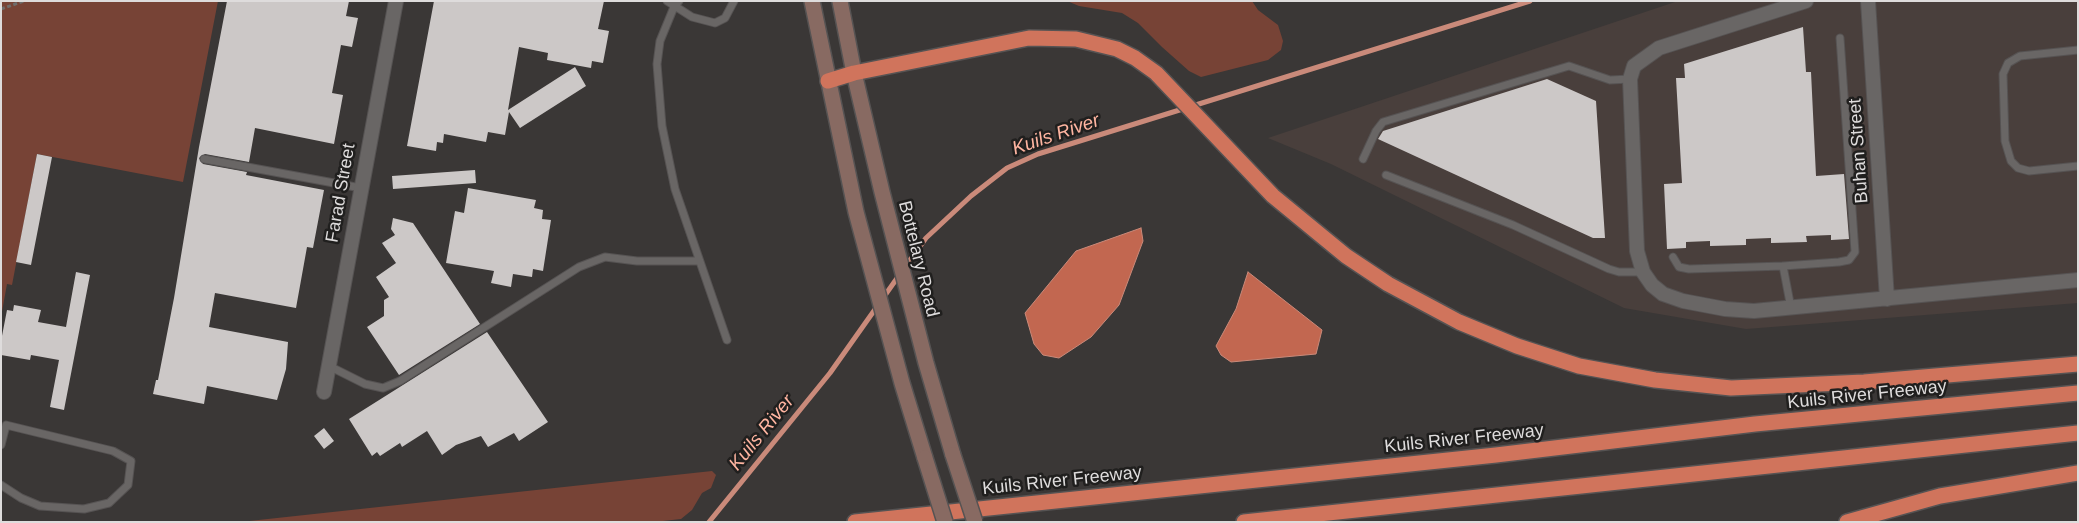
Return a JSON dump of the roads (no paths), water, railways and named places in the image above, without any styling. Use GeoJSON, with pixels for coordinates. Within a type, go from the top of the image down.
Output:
{"type":"FeatureCollection","features":[{"type":"Feature","properties":{"kind":"highway"},"geometry":{"type":"LineString","coordinates":[[828,81],[854,73],[1029,38],[1058,37],[1094,42],[1135,58],[1172,87],[1240,163],[1311,229],[1346,256],[1388,284],[1459,322],[1517,346],[1579,366],[1655,380],[1731,388],[1864,382],[2078,364]]}},
{"type":"Feature","properties":{"kind":"highway","name":"Kuils River Freeway"},"geometry":{"type":"LineString","coordinates":[[855,522],[1496,455],[1756,424],[2078,393]]}},
{"type":"Feature","properties":{"kind":"highway"},"geometry":{"type":"LineString","coordinates":[[1244,522],[2078,433]]}},
{"type":"Feature","properties":{"kind":"highway"},"geometry":{"type":"LineString","coordinates":[[1848,522],[1940,496],[2078,473]]}},
{"type":"Feature","properties":{"kind":"main road"},"geometry":{"type":"LineString","coordinates":[[812,1],[856,212],[902,384],[945,522]]}},
{"type":"Feature","properties":{"kind":"main road","name":"Bottelary Road"},"geometry":{"type":"LineString","coordinates":[[840,1],[854,73],[882,192],[926,363],[975,522]]}},
{"type":"Feature","properties":{"kind":"street","name":"Farad Street"},"geometry":{"type":"LineString","coordinates":[[324,392],[396,1]]}},
{"type":"Feature","properties":{"kind":"street"},"geometry":{"type":"LineString","coordinates":[[1806,1],[1659,48],[1634,66],[1630,79],[1637,251],[1644,272],[1652,285],[1664,294],[1683,301],[1725,309],[1754,311],[2078,280]]}},
{"type":"Feature","properties":{"kind":"street","name":"Buhan Street"},"geometry":{"type":"LineString","coordinates":[[1868,1],[1887,298]]}},
{"type":"Feature","properties":{"kind":"lane"},"geometry":{"type":"LineString","coordinates":[[667,1],[677,4],[692,16],[715,23],[725,18],[733,7],[734,1]]}},
{"type":"Feature","properties":{"kind":"lane"},"geometry":{"type":"LineString","coordinates":[[677,4],[660,41],[656,64],[662,126],[675,189],[727,340]]}},
{"type":"Feature","properties":{"kind":"lane"},"geometry":{"type":"LineString","coordinates":[[1673,257],[1679,268],[1689,269],[1783,266],[1849,260],[1855,252],[1840,38]]}},
{"type":"Feature","properties":{"kind":"lane"},"geometry":{"type":"LineString","coordinates":[[2078,50],[2020,56],[2008,63],[2003,74],[2005,141],[2011,162],[2018,168],[2029,171],[2078,166]]}},
{"type":"Feature","properties":{"kind":"lane"},"geometry":{"type":"LineString","coordinates":[[1363,159],[1376,131],[1383,122],[1569,66],[1610,80],[1630,79]]}},
{"type":"Feature","properties":{"kind":"lane"},"geometry":{"type":"LineString","coordinates":[[204,159],[361,188]]}},
{"type":"Feature","properties":{"kind":"lane"},"geometry":{"type":"LineString","coordinates":[[1386,175],[1513,225],[1609,269],[1619,272],[1644,272]]}},
{"type":"Feature","properties":{"kind":"lane"},"geometry":{"type":"LineString","coordinates":[[329,366],[365,384],[383,388],[400,380],[579,267],[605,257],[637,260],[699,261]]}},
{"type":"Feature","properties":{"kind":"lane"},"geometry":{"type":"LineString","coordinates":[[1783,266],[1791,308]]}},
{"type":"Feature","properties":{"kind":"lane"},"geometry":{"type":"LineString","coordinates":[[1,445],[6,425],[113,450],[131,461],[128,485],[109,503],[84,509],[40,506],[21,498],[1,485]]}},
{"type":"Feature","properties":{"kind":"waterway","name":"Kuils River"},"geometry":{"type":"LineString","coordinates":[[905,267],[926,238],[971,196],[1007,168],[1038,154],[1530,1]]}},
{"type":"Feature","properties":{"kind":"waterway","name":"Kuils River"},"geometry":{"type":"LineString","coordinates":[[709,522],[830,373],[900,274]]}}]}
